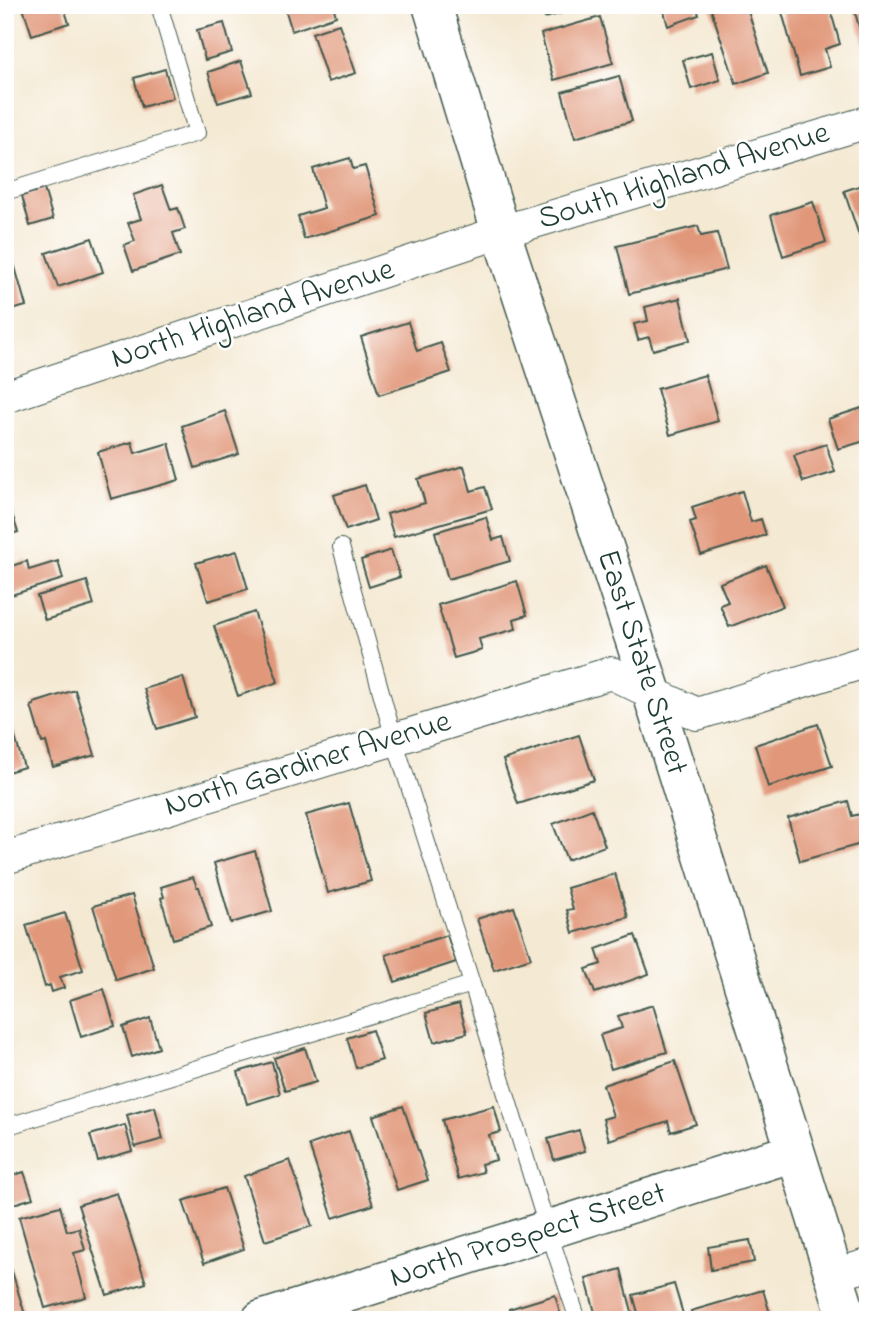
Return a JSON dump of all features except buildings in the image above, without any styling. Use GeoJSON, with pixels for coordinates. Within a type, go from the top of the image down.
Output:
{"type":"FeatureCollection","features":[{"type":"Feature","properties":{"kind":"main road","name":"East State Street"},"geometry":{"type":"LineString","coordinates":[[432,5],[501,232],[652,693],[795,1152],[851,1270],[848,1320]]}},
{"type":"Feature","properties":{"kind":"main road","name":"North Prospect Street"},"geometry":{"type":"LineString","coordinates":[[261,1320],[795,1152]]}},
{"type":"Feature","properties":{"kind":"street","name":"South Highland Avenue"},"geometry":{"type":"LineString","coordinates":[[501,232],[868,122]]}},
{"type":"Feature","properties":{"kind":"street","name":"North Highland Avenue"},"geometry":{"type":"LineString","coordinates":[[5,397],[501,232]]}},
{"type":"Feature","properties":{"kind":"street"},"geometry":{"type":"LineString","coordinates":[[652,693],[697,714],[868,661]]}},
{"type":"Feature","properties":{"kind":"street","name":"North Gardiner Avenue"},"geometry":{"type":"LineString","coordinates":[[5,858],[611,673],[652,693]]}},
{"type":"Feature","properties":{"kind":"lane"},"geometry":{"type":"LineString","coordinates":[[5,192],[197,133],[159,5]]}},
{"type":"Feature","properties":{"kind":"lane"},"geometry":{"type":"LineString","coordinates":[[341,547],[394,739],[578,1320]]}},
{"type":"Feature","properties":{"kind":"lane"},"geometry":{"type":"LineString","coordinates":[[5,1127],[472,984]]}}]}
